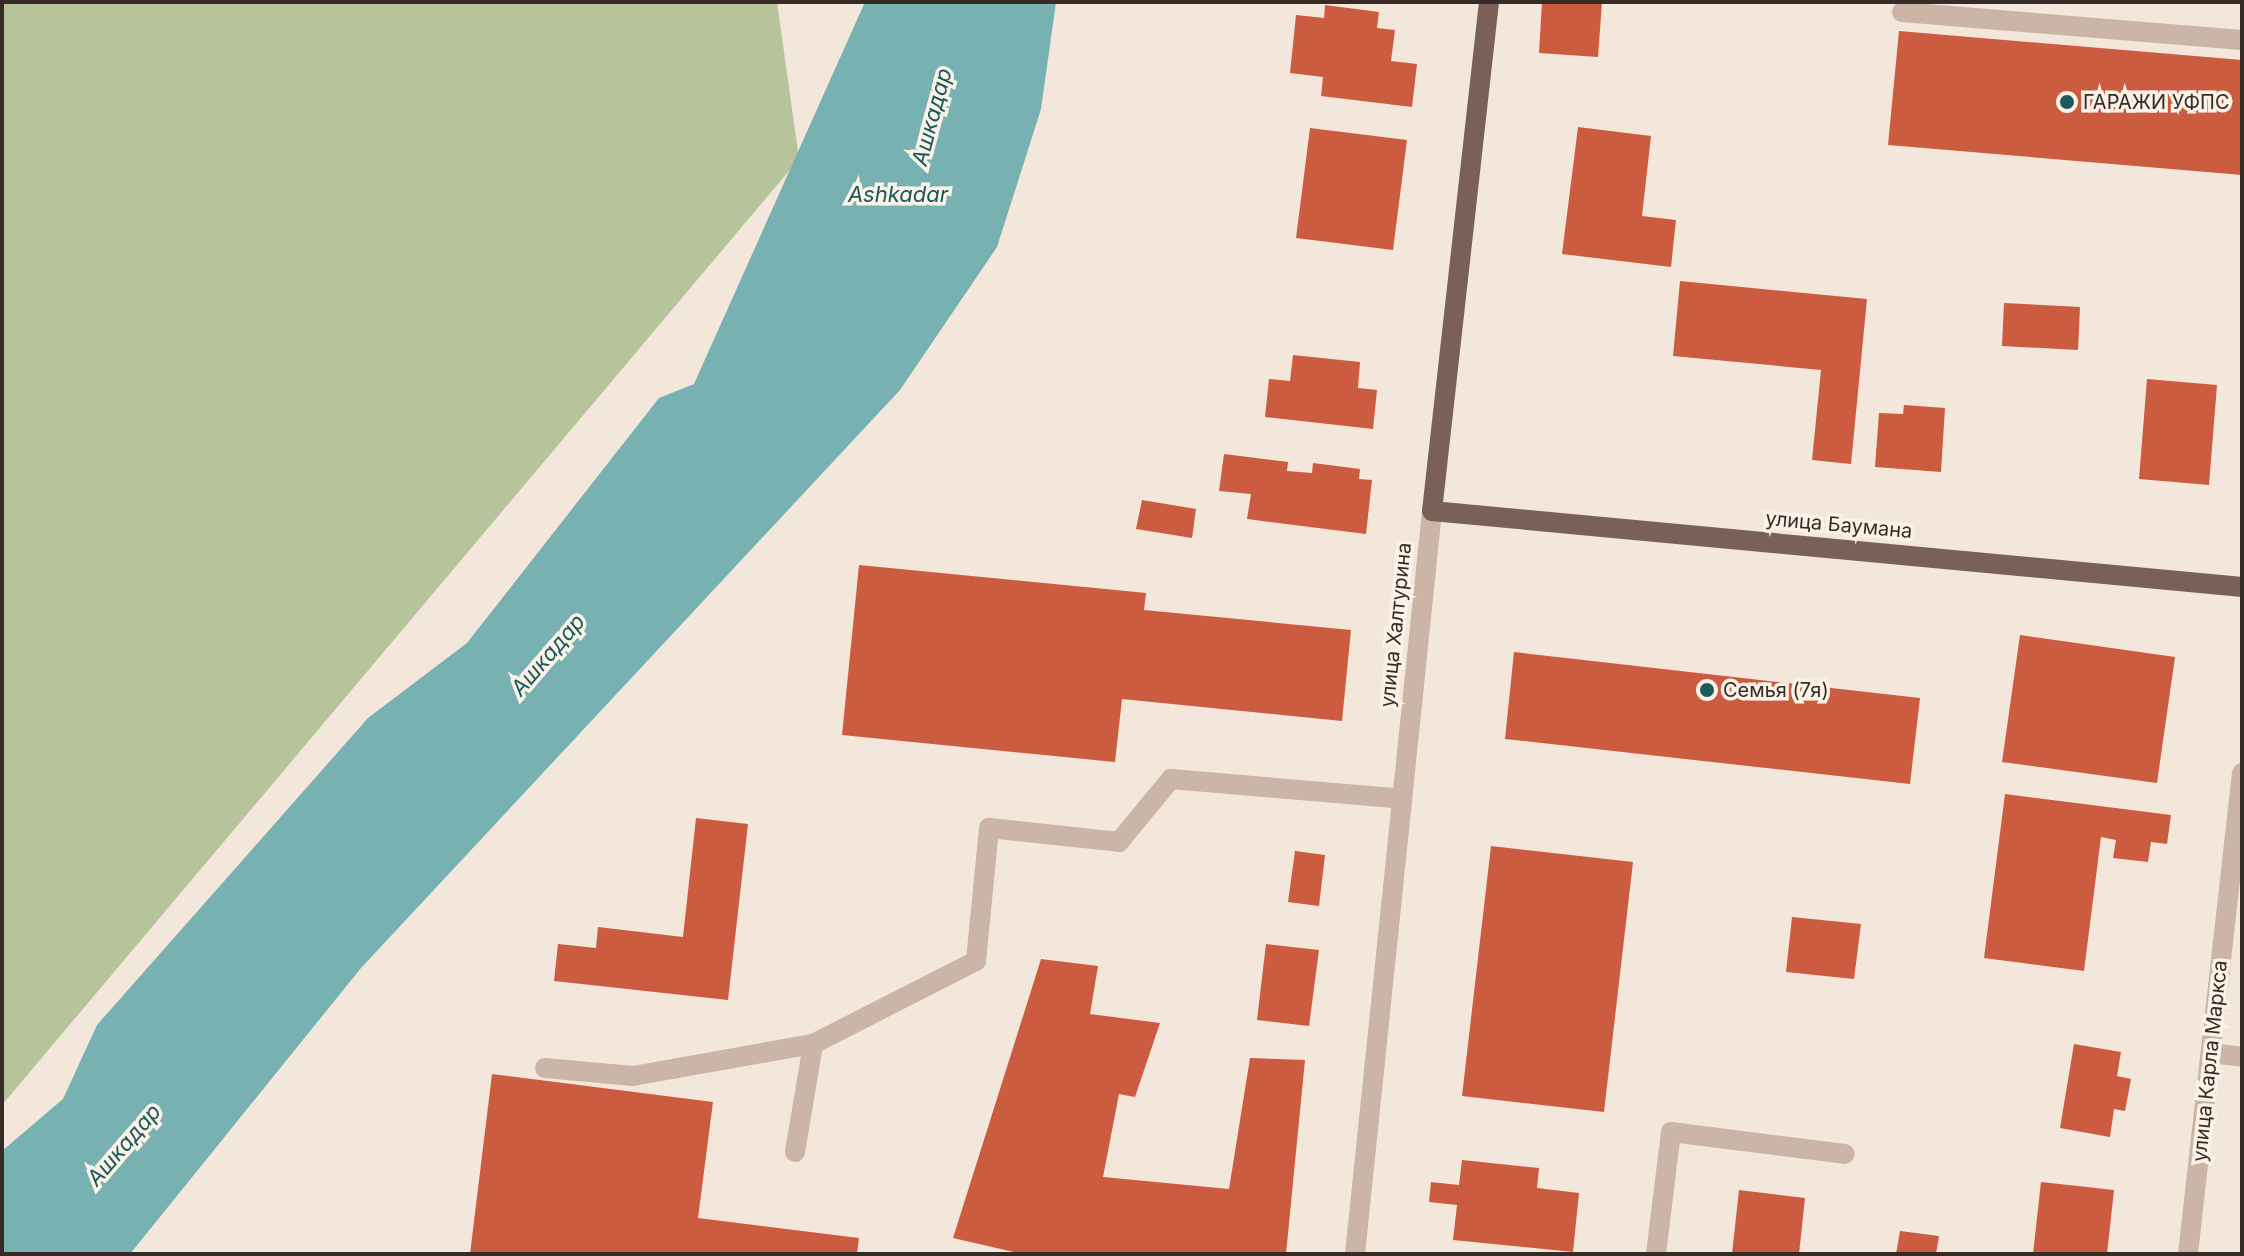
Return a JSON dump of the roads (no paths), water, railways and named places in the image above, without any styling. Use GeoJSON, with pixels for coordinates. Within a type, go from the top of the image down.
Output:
{"type":"FeatureCollection","features":[{"type":"Feature","properties":{"kind":"main road","name":"улица Халтурина"},"geometry":{"type":"LineString","coordinates":[[1432,511],[1489,2]]}},
{"type":"Feature","properties":{"kind":"main road","name":"улица Баумана"},"geometry":{"type":"LineString","coordinates":[[1432,511],[2242,587]]}},
{"type":"Feature","properties":{"kind":"street"},"geometry":{"type":"LineString","coordinates":[[1902,12],[2242,40]]}},
{"type":"Feature","properties":{"kind":"street","name":"улица Халтурина"},"geometry":{"type":"LineString","coordinates":[[1355,1254],[1432,511]]}},
{"type":"Feature","properties":{"kind":"street","name":"улица Карла Маркса"},"geometry":{"type":"LineString","coordinates":[[2188,1254],[2242,773]]}},
{"type":"Feature","properties":{"kind":"street"},"geometry":{"type":"LineString","coordinates":[[545,1068],[633,1076],[813,1044],[976,961],[989,828],[1119,842],[1171,779],[1402,799]]}},
{"type":"Feature","properties":{"kind":"street"},"geometry":{"type":"LineString","coordinates":[[795,1152],[813,1044]]}},
{"type":"Feature","properties":{"kind":"street"},"geometry":{"type":"LineString","coordinates":[[2211,1053],[2242,1057]]}},
{"type":"Feature","properties":{"kind":"street"},"geometry":{"type":"LineString","coordinates":[[1656,1254],[1671,1132],[1845,1154]]}},
{"type":"Feature","properties":{"kind":"water","name":"Ashkadar"},"geometry":{"type":"Polygon","coordinates":[[[865,2],[1056,2],[1041,109],[997,247],[900,390],[361,968],[130,1254],[2,1254],[2,1151],[63,1099],[97,1025],[368,718],[467,643],[659,398],[694,384],[865,2]]]}},
{"type":"Feature","properties":{"kind":"place","name":"ГАРАЖИ УФПС"},"geometry":{"type":"Point","coordinates":[2067,102]}},
{"type":"Feature","properties":{"kind":"place","name":"Семья (7я)"},"geometry":{"type":"Point","coordinates":[1707,690]}},
{"type":"Feature","properties":{"kind":"water label","name":"Ашкадар"},"geometry":{"type":"Point","coordinates":[932,117]}},
{"type":"Feature","properties":{"kind":"water label","name":"Ашкадар"},"geometry":{"type":"Point","coordinates":[548,655]}},
{"type":"Feature","properties":{"kind":"water label","name":"Ашкадар"},"geometry":{"type":"Point","coordinates":[124,1145]}}]}
